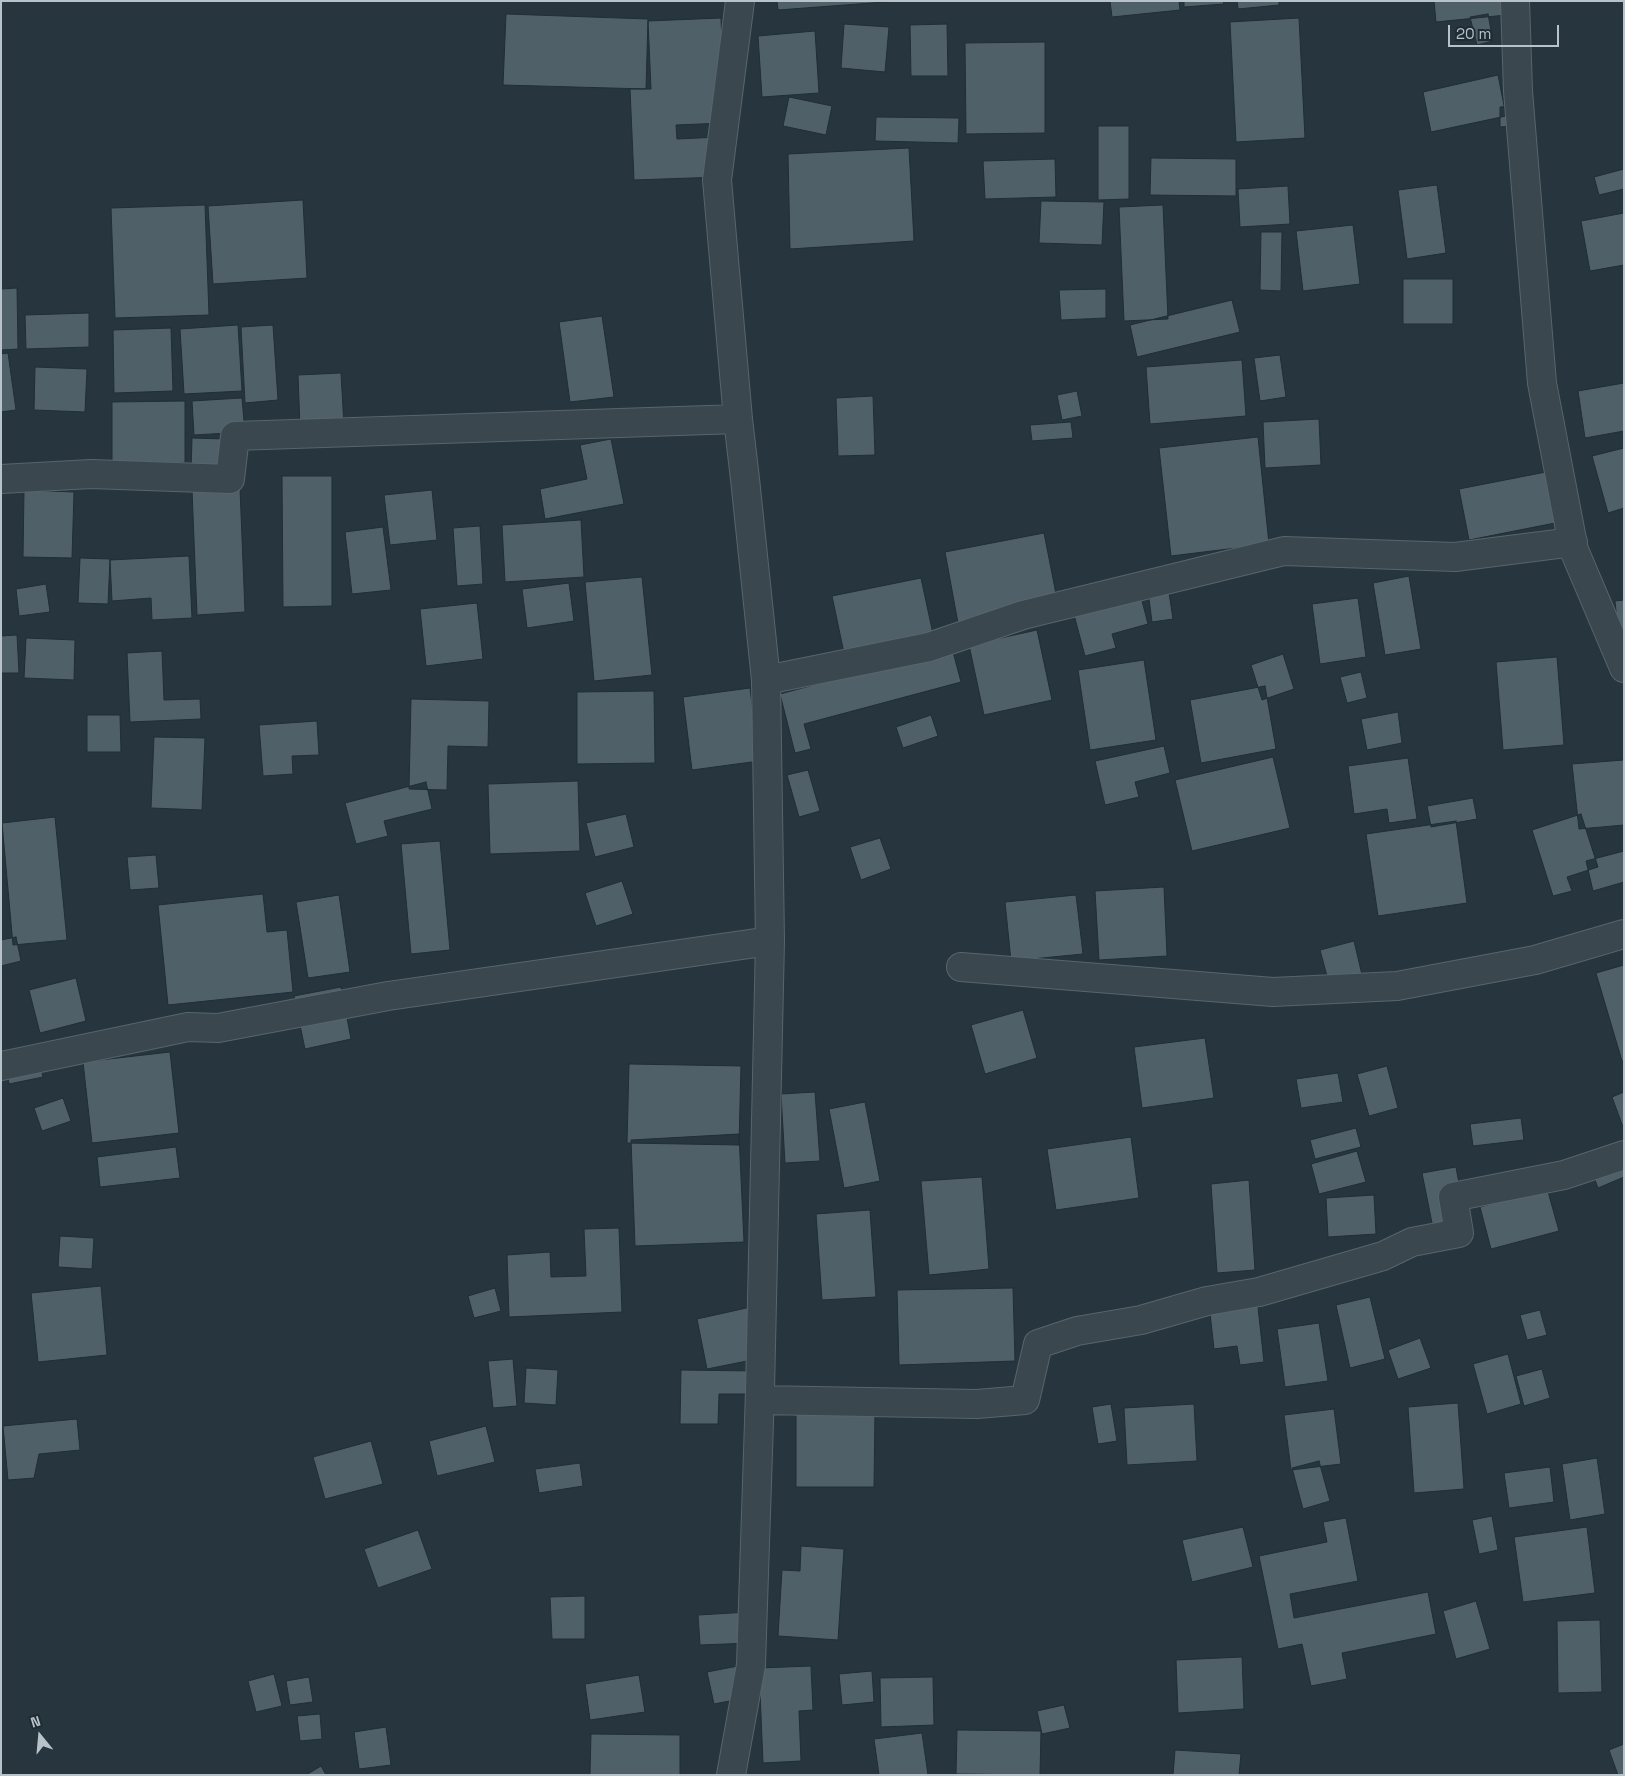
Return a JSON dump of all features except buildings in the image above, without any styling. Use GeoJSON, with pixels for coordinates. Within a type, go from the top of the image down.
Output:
{"type":"FeatureCollection","features":[{"type":"Feature","properties":{"kind":"street"},"geometry":{"type":"LineString","coordinates":[[731,1775],[750,1665],[760,1400],[770,941],[766,680],[738,419],[717,180],[740,1]]}},
{"type":"Feature","properties":{"kind":"street"},"geometry":{"type":"LineString","coordinates":[[1515,1],[1518,91],[1542,383],[1574,550],[1624,668]]}},
{"type":"Feature","properties":{"kind":"street"},"geometry":{"type":"LineString","coordinates":[[1,479],[91,474],[230,479],[234,436],[738,419]]}},
{"type":"Feature","properties":{"kind":"street"},"geometry":{"type":"LineString","coordinates":[[766,680],[929,646],[1023,615],[1284,551],[1456,557],[1573,542]]}},
{"type":"Feature","properties":{"kind":"street"},"geometry":{"type":"LineString","coordinates":[[962,967],[1273,992],[1397,986],[1535,960],[1624,934]]}},
{"type":"Feature","properties":{"kind":"street"},"geometry":{"type":"LineString","coordinates":[[1,1066],[188,1027],[218,1028],[388,996],[770,941]]}},
{"type":"Feature","properties":{"kind":"street"},"geometry":{"type":"LineString","coordinates":[[760,1400],[977,1404],[1025,1400],[1038,1344],[1077,1331],[1141,1320],[1207,1301],[1259,1292],[1383,1256],[1412,1242],[1460,1233],[1453,1198],[1564,1175],[1624,1155]]}}]}
